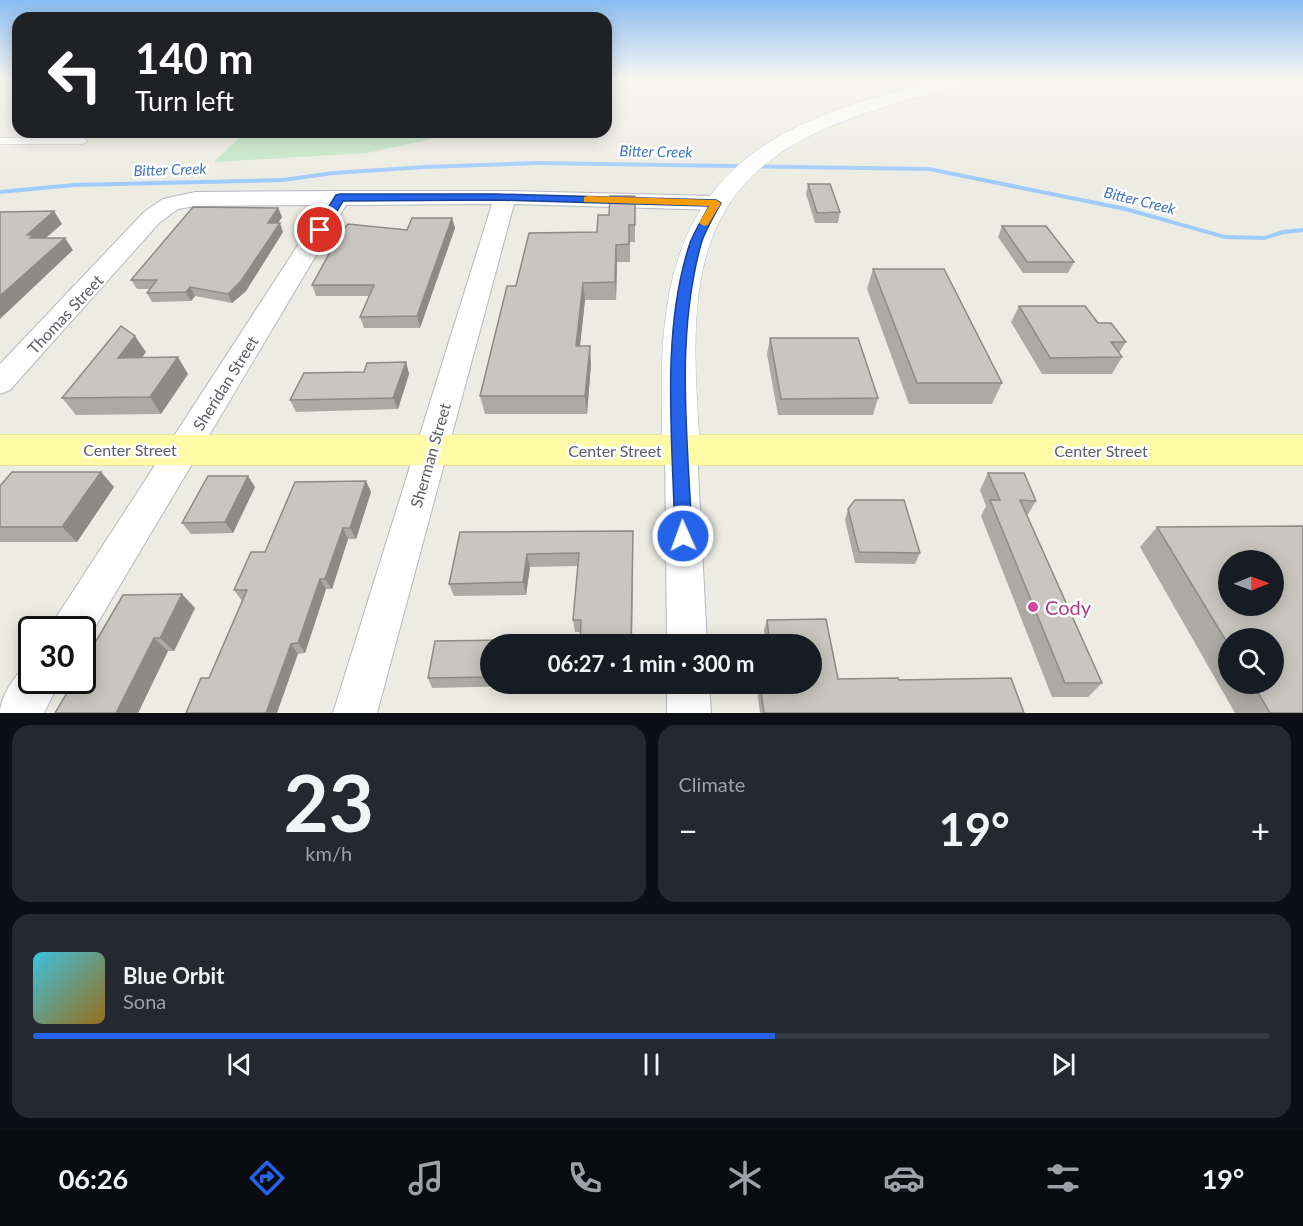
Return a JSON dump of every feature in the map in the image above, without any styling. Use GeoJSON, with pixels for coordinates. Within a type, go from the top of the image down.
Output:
{"type":"FeatureCollection","features":[{"type":"Feature","properties":{"kind":"main road"},"geometry":{"type":"LineString","coordinates":[[681,450],[678,368],[683,300],[696,242],[717,200],[760,156],[802,131],[852,112]]}},
{"type":"Feature","properties":{"kind":"main road","name":"Center Street"},"geometry":{"type":"LineString","coordinates":[[0,450],[1303,450]]}},
{"type":"Feature","properties":{"kind":"street","name":"Thomas Street"},"geometry":{"type":"LineString","coordinates":[[0,383],[152,218],[171,204],[195,199],[506,197],[717,200]]}},
{"type":"Feature","properties":{"kind":"street","name":"Sherman Street"},"geometry":{"type":"LineString","coordinates":[[355,713],[506,197]]}},
{"type":"Feature","properties":{"kind":"street","name":"Sheridan Street"},"geometry":{"type":"LineString","coordinates":[[80,616],[340,198]]}},
{"type":"Feature","properties":{"kind":"street"},"geometry":{"type":"LineString","coordinates":[[681,450],[687,634]]}},
{"type":"Feature","properties":{"kind":"street"},"geometry":{"type":"LineString","coordinates":[[19,713],[31,694]]}},
{"type":"Feature","properties":{"kind":"street"},"geometry":{"type":"LineString","coordinates":[[688,694],[689,713]]}},
{"type":"Feature","properties":{"kind":"lane"},"geometry":{"type":"LineString","coordinates":[[0,141],[83,141]]}},
{"type":"Feature","properties":{"kind":"green space"},"geometry":{"type":"Polygon","coordinates":[[[239,138],[436,138],[367,153],[214,162],[239,138]]]}},
{"type":"Feature","properties":{"kind":"building"},"geometry":{"type":"Polygon","coordinates":[[[808,184],[830,184],[840,212],[817,213],[808,184]]]}},
{"type":"Feature","properties":{"kind":"building"},"geometry":{"type":"Polygon","coordinates":[[[610,196],[635,196],[635,225],[629,225],[629,244],[616,245],[615,282],[583,283],[576,346],[590,346],[585,396],[480,396],[507,286],[516,286],[529,233],[597,232],[598,215],[609,215],[610,196]]]}},
{"type":"Feature","properties":{"kind":"building"},"geometry":{"type":"Polygon","coordinates":[[[193,207],[278,208],[268,223],[280,223],[241,281],[228,294],[190,287],[186,292],[147,293],[157,280],[131,280],[193,207]]]}},
{"type":"Feature","properties":{"kind":"building"},"geometry":{"type":"Polygon","coordinates":[[[54,211],[27,235],[34,235],[30,238],[65,238],[0,296],[0,212],[54,211]]]}},
{"type":"Feature","properties":{"kind":"building"},"geometry":{"type":"Polygon","coordinates":[[[412,218],[452,218],[417,316],[360,317],[374,285],[312,285],[341,232],[348,224],[407,230],[412,218]]]}},
{"type":"Feature","properties":{"kind":"building"},"geometry":{"type":"Polygon","coordinates":[[[1002,226],[1046,226],[1074,262],[1027,262],[1002,226]]]}},
{"type":"Feature","properties":{"kind":"building"},"geometry":{"type":"Polygon","coordinates":[[[873,269],[944,269],[1002,383],[917,383],[873,269]]]}},
{"type":"Feature","properties":{"kind":"building"},"geometry":{"type":"Polygon","coordinates":[[[1019,306],[1085,306],[1098,323],[1111,323],[1126,342],[1111,342],[1122,357],[1050,358],[1019,306]]]}},
{"type":"Feature","properties":{"kind":"building"},"geometry":{"type":"Polygon","coordinates":[[[121,326],[135,336],[118,358],[178,357],[150,397],[62,398],[121,326]]]}},
{"type":"Feature","properties":{"kind":"building"},"geometry":{"type":"Polygon","coordinates":[[[770,338],[858,338],[878,398],[781,399],[770,338]]]}},
{"type":"Feature","properties":{"kind":"building"},"geometry":{"type":"Polygon","coordinates":[[[406,362],[393,398],[290,400],[304,373],[364,372],[367,363],[406,362]]]}},
{"type":"Feature","properties":{"kind":"building"},"geometry":{"type":"Polygon","coordinates":[[[12,472],[101,472],[62,527],[0,527],[0,486],[12,472]]]}},
{"type":"Feature","properties":{"kind":"building"},"geometry":{"type":"Polygon","coordinates":[[[988,473],[1024,473],[1036,501],[1020,500],[1102,683],[1065,683],[990,500],[1000,500],[988,473]]]}},
{"type":"Feature","properties":{"kind":"building"},"geometry":{"type":"Polygon","coordinates":[[[208,476],[248,476],[225,522],[182,523],[208,476]]]}},
{"type":"Feature","properties":{"kind":"building"},"geometry":{"type":"Polygon","coordinates":[[[366,481],[350,528],[343,528],[325,579],[320,579],[298,643],[291,644],[266,713],[186,713],[201,678],[209,678],[247,590],[234,590],[251,552],[265,552],[295,482],[366,481]]]}},
{"type":"Feature","properties":{"kind":"building"},"geometry":{"type":"Polygon","coordinates":[[[855,500],[904,500],[920,553],[859,552],[848,509],[855,500]]]}},
{"type":"Feature","properties":{"kind":"building"},"geometry":{"type":"Polygon","coordinates":[[[1303,526],[1303,713],[1270,713],[1259,694],[1284,694],[1284,628],[1218,628],[1157,527],[1303,526]]]}},
{"type":"Feature","properties":{"kind":"building"},"geometry":{"type":"Polygon","coordinates":[[[633,531],[631,634],[580,634],[581,620],[573,620],[579,553],[527,554],[523,582],[449,584],[460,532],[633,531]]]}},
{"type":"Feature","properties":{"kind":"building"},"geometry":{"type":"Polygon","coordinates":[[[182,594],[160,638],[154,638],[116,713],[55,713],[66,694],[96,694],[96,641],[123,595],[182,594]]]}},
{"type":"Feature","properties":{"kind":"building"},"geometry":{"type":"Polygon","coordinates":[[[826,619],[838,679],[1011,678],[1024,713],[764,713],[761,694],[822,694],[822,634],[769,634],[767,620],[826,619]]]}},
{"type":"Feature","properties":{"kind":"building"},"geometry":{"type":"Polygon","coordinates":[[[480,640],[480,677],[428,678],[435,641],[480,640]]]}},
{"type":"Feature","properties":{"kind":"waterway","name":"Bitter Creek"},"geometry":{"type":"LineString","coordinates":[[0,192],[74,185],[283,180],[333,173],[538,163],[929,169],[1126,209],[1225,237],[1264,238],[1283,232],[1303,230]]}},
{"type":"Feature","properties":{"kind":"slow traffic"},"geometry":{"type":"LineString","coordinates":[[588,199],[716,203],[704,223]]}},
{"type":"Feature","properties":{"kind":"place","name":"Cody"},"geometry":{"type":"Point","coordinates":[1033,607]}},
{"type":"Feature","properties":{"kind":"route"},"geometry":{"type":"LineString","coordinates":[[320,230],[340,198],[496,197],[716,203],[708,214],[696,242],[683,300],[678,368],[683,536]]}}]}
